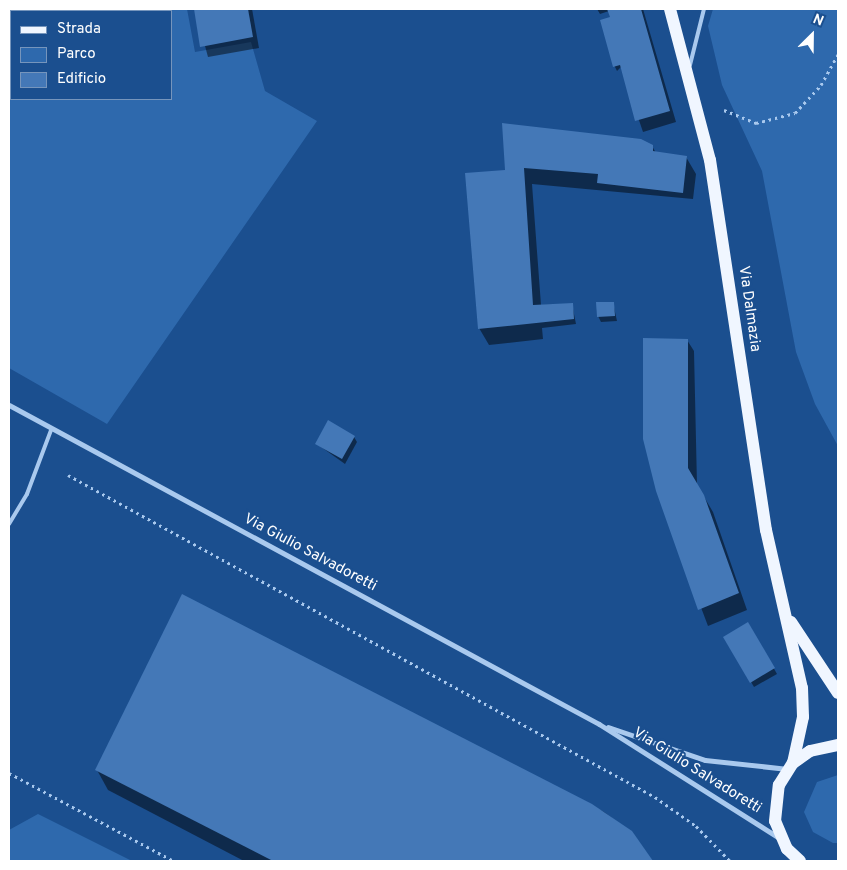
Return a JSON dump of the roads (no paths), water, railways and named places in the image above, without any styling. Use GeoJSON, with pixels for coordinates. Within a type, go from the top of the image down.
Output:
{"type":"FeatureCollection","features":[{"type":"Feature","properties":{"kind":"main road","name":"Via Dalmazia"},"geometry":{"type":"LineString","coordinates":[[670,9],[688,72],[718,205],[748,417],[802,688],[803,717],[791,766],[774,803],[781,838]]}},
{"type":"Feature","properties":{"kind":"main road","name":"Via Dalmazia"},"geometry":{"type":"LineString","coordinates":[[787,616],[838,693]]}},
{"type":"Feature","properties":{"kind":"main road"},"geometry":{"type":"LineString","coordinates":[[791,766],[810,751],[838,745]]}},
{"type":"Feature","properties":{"kind":"main road"},"geometry":{"type":"LineString","coordinates":[[781,838],[796,860]]}},
{"type":"Feature","properties":{"kind":"street","name":"Via Giulio Salvadoretti"},"geometry":{"type":"LineString","coordinates":[[9,405],[51,430],[599,724],[781,838]]}},
{"type":"Feature","properties":{"kind":"street","name":"Via Giulio Salvadoretti"},"geometry":{"type":"LineString","coordinates":[[599,724],[705,760],[791,766]]}},
{"type":"Feature","properties":{"kind":"lane"},"geometry":{"type":"LineString","coordinates":[[688,72],[704,9]]}},
{"type":"Feature","properties":{"kind":"lane"},"geometry":{"type":"LineString","coordinates":[[9,524],[28,494],[51,430]]}}]}
